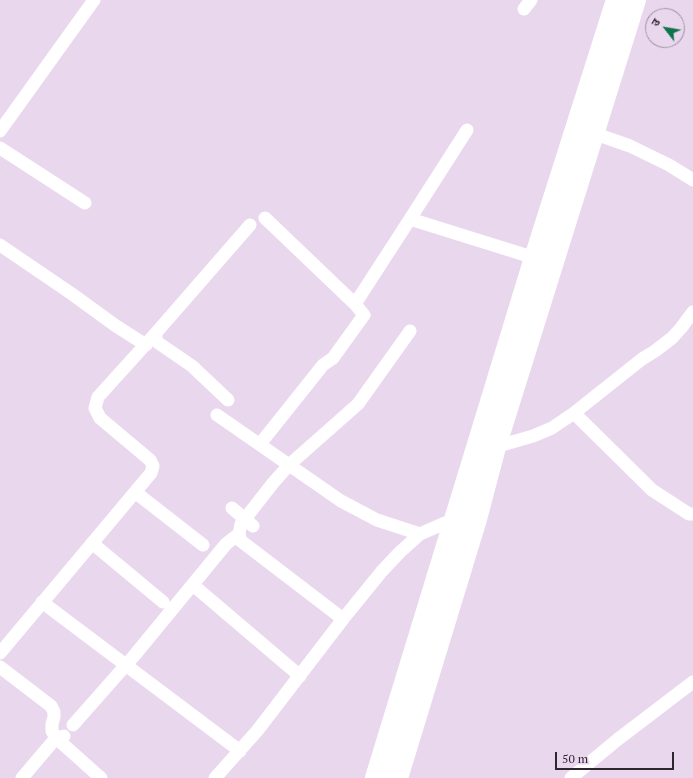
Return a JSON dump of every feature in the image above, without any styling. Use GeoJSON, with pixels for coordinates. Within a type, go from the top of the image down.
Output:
{"type":"FeatureCollection","features":[{"type":"Feature","properties":{"kind":"highway"},"geometry":{"type":"LineString","coordinates":[[376,778],[535,258],[617,0]]}},
{"type":"Feature","properties":{"kind":"highway"},"geometry":{"type":"LineString","coordinates":[[397,778],[476,519],[495,447],[635,0]]}},
{"type":"Feature","properties":{"kind":"street"},"geometry":{"type":"LineString","coordinates":[[0,131],[94,0]]}},
{"type":"Feature","properties":{"kind":"street"},"geometry":{"type":"LineString","coordinates":[[355,304],[467,130]]}},
{"type":"Feature","properties":{"kind":"street"},"geometry":{"type":"LineString","coordinates":[[593,133],[630,146],[669,165],[693,180]]}},
{"type":"Feature","properties":{"kind":"street"},"geometry":{"type":"LineString","coordinates":[[0,148],[85,204]]}},
{"type":"Feature","properties":{"kind":"street"},"geometry":{"type":"LineString","coordinates":[[260,444],[323,365],[333,358],[364,316],[355,304],[265,218]]}},
{"type":"Feature","properties":{"kind":"street"},"geometry":{"type":"LineString","coordinates":[[410,219],[535,258]]}},
{"type":"Feature","properties":{"kind":"street"},"geometry":{"type":"LineString","coordinates":[[0,653],[151,472],[153,466],[150,460],[100,418],[95,408],[98,397],[146,345],[250,225]]}},
{"type":"Feature","properties":{"kind":"street"},"geometry":{"type":"LineString","coordinates":[[2,250],[72,294],[116,326],[146,345]]}},
{"type":"Feature","properties":{"kind":"street"},"geometry":{"type":"LineString","coordinates":[[495,447],[533,436],[552,428],[672,338],[693,312]]}},
{"type":"Feature","properties":{"kind":"street"},"geometry":{"type":"LineString","coordinates":[[249,523],[273,483],[289,465],[358,404],[410,331]]}},
{"type":"Feature","properties":{"kind":"street"},"geometry":{"type":"LineString","coordinates":[[155,334],[157,342],[192,366],[228,400]]}},
{"type":"Feature","properties":{"kind":"street"},"geometry":{"type":"LineString","coordinates":[[574,413],[652,490],[689,514],[693,514]]}},
{"type":"Feature","properties":{"kind":"street"},"geometry":{"type":"LineString","coordinates":[[217,415],[356,510],[377,520],[420,534]]}},
{"type":"Feature","properties":{"kind":"street"},"geometry":{"type":"LineString","coordinates":[[135,492],[204,545]]}},
{"type":"Feature","properties":{"kind":"street"},"geometry":{"type":"LineString","coordinates":[[232,508],[249,523]]}},
{"type":"Feature","properties":{"kind":"street"},"geometry":{"type":"LineString","coordinates":[[215,778],[257,731],[382,571],[420,534],[445,523],[455,522]]}},
{"type":"Feature","properties":{"kind":"street"},"geometry":{"type":"LineString","coordinates":[[249,523],[241,524],[239,534],[241,541],[343,619]]}},
{"type":"Feature","properties":{"kind":"street"},"geometry":{"type":"LineString","coordinates":[[74,725],[126,665],[226,544],[239,534]]}},
{"type":"Feature","properties":{"kind":"street"},"geometry":{"type":"LineString","coordinates":[[92,543],[164,602]]}},
{"type":"Feature","properties":{"kind":"street"},"geometry":{"type":"LineString","coordinates":[[193,585],[300,676]]}},
{"type":"Feature","properties":{"kind":"street"},"geometry":{"type":"LineString","coordinates":[[42,602],[240,751]]}},
{"type":"Feature","properties":{"kind":"street"},"geometry":{"type":"LineString","coordinates":[[0,666],[50,706],[54,712],[52,731],[60,737],[101,778]]}},
{"type":"Feature","properties":{"kind":"street"},"geometry":{"type":"LineString","coordinates":[[571,778],[617,740],[693,682]]}},
{"type":"Feature","properties":{"kind":"street"},"geometry":{"type":"LineString","coordinates":[[22,778],[60,737]]}}]}
